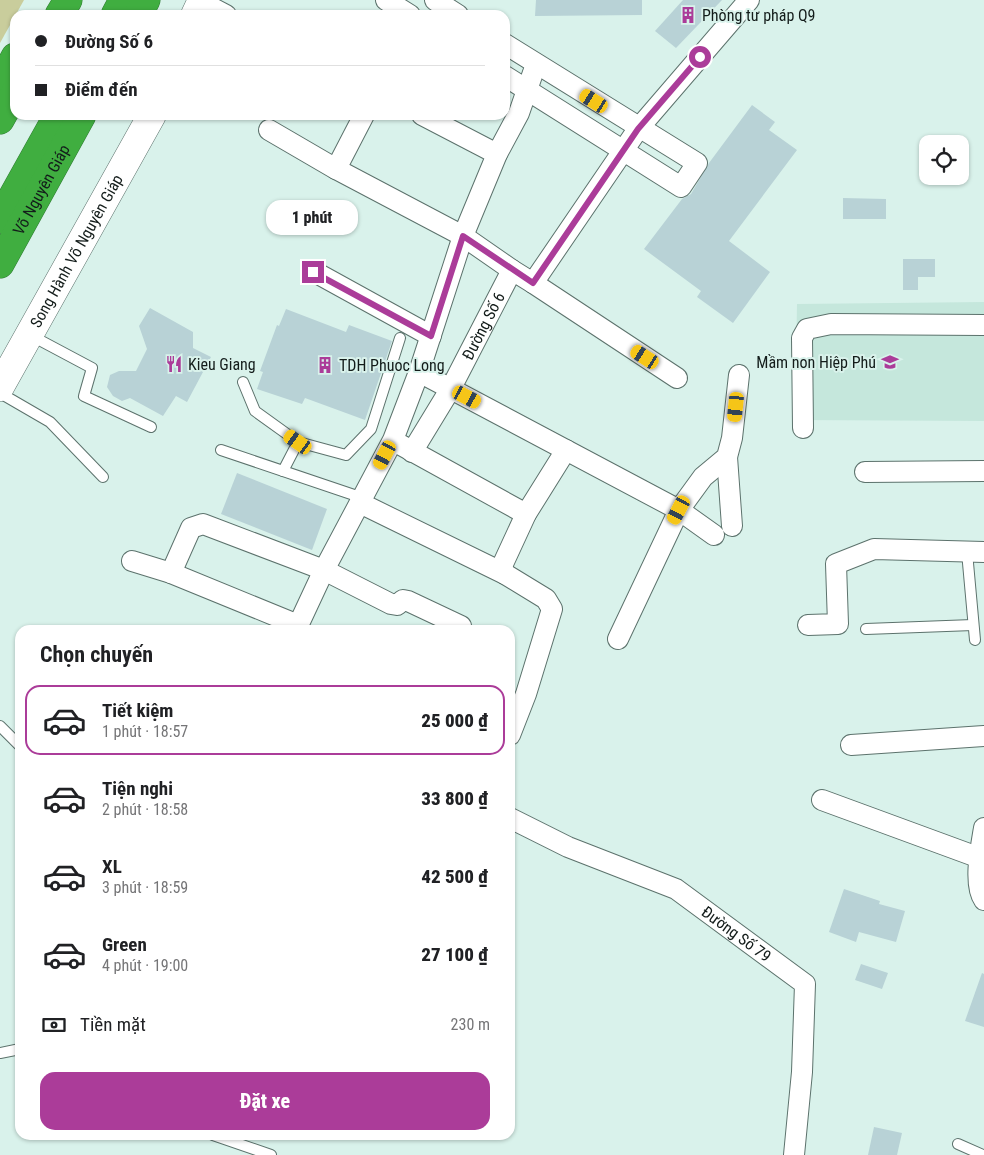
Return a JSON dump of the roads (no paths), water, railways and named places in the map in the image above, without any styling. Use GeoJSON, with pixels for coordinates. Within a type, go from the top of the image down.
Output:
{"type":"FeatureCollection","features":[{"type":"Feature","properties":{"kind":"highway"},"geometry":{"type":"LineString","coordinates":[[0,84],[10,66]]}},
{"type":"Feature","properties":{"kind":"highway"},"geometry":{"type":"LineString","coordinates":[[0,120],[10,102]]}},
{"type":"Feature","properties":{"kind":"highway","name":"Võ Nguyên Giáp"},"geometry":{"type":"LineString","coordinates":[[0,219],[55,120]]}},
{"type":"Feature","properties":{"kind":"highway","name":"Võ Nguyên Giáp"},"geometry":{"type":"LineString","coordinates":[[0,264],[79,120]]}},
{"type":"Feature","properties":{"kind":"main road","name":"Song Hành Võ Nguyên Giáp"},"geometry":{"type":"LineString","coordinates":[[0,350],[128,120]]}},
{"type":"Feature","properties":{"kind":"main road","name":"Song Hành Võ Nguyên Giáp"},"geometry":{"type":"LineString","coordinates":[[0,386],[149,120]]}},
{"type":"Feature","properties":{"kind":"street"},"geometry":{"type":"LineString","coordinates":[[386,0],[402,10]]}},
{"type":"Feature","properties":{"kind":"street"},"geometry":{"type":"LineString","coordinates":[[435,0],[450,10]]}},
{"type":"Feature","properties":{"kind":"street"},"geometry":{"type":"LineString","coordinates":[[533,283],[638,129],[749,0]]}},
{"type":"Feature","properties":{"kind":"street"},"geometry":{"type":"LineString","coordinates":[[199,6],[211,10]]}},
{"type":"Feature","properties":{"kind":"street"},"geometry":{"type":"LineString","coordinates":[[510,47],[638,129],[697,164],[681,187],[510,79]]}},
{"type":"Feature","properties":{"kind":"street"},"geometry":{"type":"LineString","coordinates":[[298,625],[324,570],[393,440],[419,372],[463,236],[498,154],[519,113],[536,64]]}},
{"type":"Feature","properties":{"kind":"street"},"geometry":{"type":"LineString","coordinates":[[336,169],[361,120]]}},
{"type":"Feature","properties":{"kind":"street"},"geometry":{"type":"LineString","coordinates":[[432,120],[498,154]]}},
{"type":"Feature","properties":{"kind":"street"},"geometry":{"type":"LineString","coordinates":[[269,130],[336,169],[463,236],[677,378]]}},
{"type":"Feature","properties":{"kind":"street","name":"Đường Số 6"},"geometry":{"type":"LineString","coordinates":[[412,452],[451,388],[512,270]]}},
{"type":"Feature","properties":{"kind":"street"},"geometry":{"type":"LineString","coordinates":[[313,272],[431,336]]}},
{"type":"Feature","properties":{"kind":"street"},"geometry":{"type":"LineString","coordinates":[[803,428],[802,338],[807,329],[831,324],[984,325]]}},
{"type":"Feature","properties":{"kind":"street"},"geometry":{"type":"LineString","coordinates":[[419,372],[679,510],[714,535]]}},
{"type":"Feature","properties":{"kind":"street"},"geometry":{"type":"LineString","coordinates":[[732,526],[727,458],[732,438],[739,376]]}},
{"type":"Feature","properties":{"kind":"street"},"geometry":{"type":"LineString","coordinates":[[393,440],[526,514]]}},
{"type":"Feature","properties":{"kind":"street"},"geometry":{"type":"LineString","coordinates":[[505,574],[502,566],[526,514],[566,450]]}},
{"type":"Feature","properties":{"kind":"street"},"geometry":{"type":"LineString","coordinates":[[618,639],[679,510],[703,477],[727,458]]}},
{"type":"Feature","properties":{"kind":"street"},"geometry":{"type":"LineString","coordinates":[[865,472],[984,471]]}},
{"type":"Feature","properties":{"kind":"street"},"geometry":{"type":"LineString","coordinates":[[361,501],[505,574],[546,598],[552,609],[526,694],[515,722]]}},
{"type":"Feature","properties":{"kind":"street"},"geometry":{"type":"LineString","coordinates":[[171,573],[191,528],[197,524],[203,524],[324,570],[391,604],[398,604],[403,600],[408,601],[459,625]]}},
{"type":"Feature","properties":{"kind":"street"},"geometry":{"type":"LineString","coordinates":[[808,625],[838,624],[836,564],[874,549],[976,552]]}},
{"type":"Feature","properties":{"kind":"street"},"geometry":{"type":"LineString","coordinates":[[132,561],[171,573],[292,625]]}},
{"type":"Feature","properties":{"kind":"street"},"geometry":{"type":"LineString","coordinates":[[852,745],[984,736]]}},
{"type":"Feature","properties":{"kind":"street"},"geometry":{"type":"LineString","coordinates":[[822,800],[980,858]]}},
{"type":"Feature","properties":{"kind":"street","name":"Đường Số 79"},"geometry":{"type":"LineString","coordinates":[[515,820],[568,847],[676,889],[752,943],[805,984],[802,1072],[794,1155]]}},
{"type":"Feature","properties":{"kind":"street"},"geometry":{"type":"LineString","coordinates":[[984,828],[980,858],[979,893],[984,900]]}},
{"type":"Feature","properties":{"kind":"lane"},"geometry":{"type":"LineString","coordinates":[[29,334],[92,368],[84,396],[151,427]]}},
{"type":"Feature","properties":{"kind":"lane"},"geometry":{"type":"LineString","coordinates":[[243,382],[255,411],[298,442],[346,455],[371,429],[400,338]]}},
{"type":"Feature","properties":{"kind":"lane"},"geometry":{"type":"LineString","coordinates":[[0,393],[50,422],[103,477]]}},
{"type":"Feature","properties":{"kind":"lane"},"geometry":{"type":"LineString","coordinates":[[283,471],[298,442]]}},
{"type":"Feature","properties":{"kind":"lane"},"geometry":{"type":"LineString","coordinates":[[222,450],[361,501]]}},
{"type":"Feature","properties":{"kind":"lane"},"geometry":{"type":"LineString","coordinates":[[975,640],[973,625],[976,552]]}},
{"type":"Feature","properties":{"kind":"lane"},"geometry":{"type":"LineString","coordinates":[[866,629],[973,625]]}},
{"type":"Feature","properties":{"kind":"lane"},"geometry":{"type":"LineString","coordinates":[[0,726],[15,741]]}},
{"type":"Feature","properties":{"kind":"lane"},"geometry":{"type":"LineString","coordinates":[[0,1053],[15,1050]]}},
{"type":"Feature","properties":{"kind":"lane"},"geometry":{"type":"LineString","coordinates":[[228,1140],[271,1155]]}},
{"type":"Feature","properties":{"kind":"lane"},"geometry":{"type":"LineString","coordinates":[[958,1144],[983,1155]]}},
{"type":"Feature","properties":{"kind":"place","name":"Phòng tư pháp Q9"},"geometry":{"type":"Point","coordinates":[688,15]}},
{"type":"Feature","properties":{"kind":"place","name":"Mầm non Hiệp Phú"},"geometry":{"type":"Point","coordinates":[890,362]}},
{"type":"Feature","properties":{"kind":"place","name":"Kieu Giang"},"geometry":{"type":"Point","coordinates":[174,364]}},
{"type":"Feature","properties":{"kind":"place","name":"TDH Phuoc Long"},"geometry":{"type":"Point","coordinates":[325,365]}}]}
